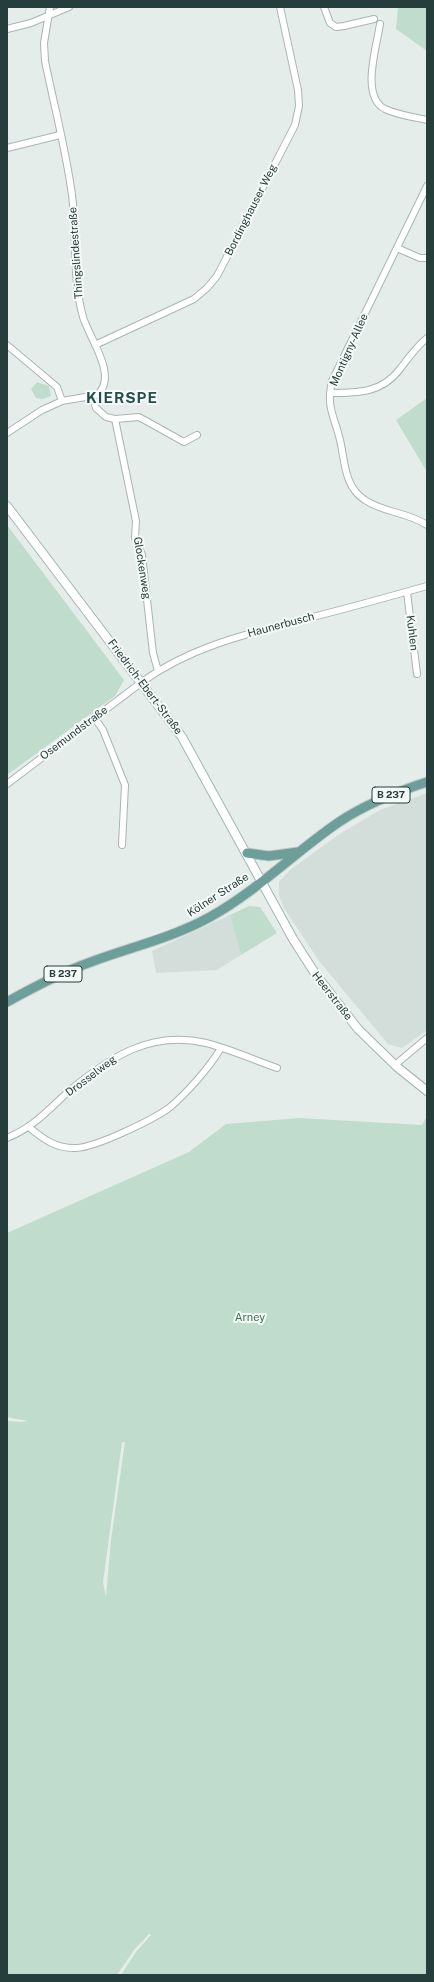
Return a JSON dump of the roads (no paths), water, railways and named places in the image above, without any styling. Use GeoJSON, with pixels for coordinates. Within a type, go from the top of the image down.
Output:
{"type":"FeatureCollection","features":[{"type":"Feature","properties":{"kind":"main road","name":"Friedrich-Ebert-Straße"},"geometry":{"type":"LineString","coordinates":[[7,506],[142,682],[182,737],[247,853],[261,882]]}},
{"type":"Feature","properties":{"kind":"main road","name":"Kölner Straße"},"geometry":{"type":"LineString","coordinates":[[7,1002],[64,973],[91,962],[188,929],[212,916],[261,882],[340,822],[372,804],[427,782]]}},
{"type":"Feature","properties":{"kind":"main road"},"geometry":{"type":"LineString","coordinates":[[247,853],[269,856],[300,852]]}},
{"type":"Feature","properties":{"kind":"main road","name":"Heerstraße"},"geometry":{"type":"LineString","coordinates":[[261,882],[293,939],[316,975],[358,1029],[395,1065],[427,1091]]}},
{"type":"Feature","properties":{"kind":"street","name":"Thingslindestraße"},"geometry":{"type":"LineString","coordinates":[[50,7],[44,43],[45,61],[72,195],[78,295],[83,318],[106,377],[105,384],[101,391],[92,396]]}},
{"type":"Feature","properties":{"kind":"street"},"geometry":{"type":"LineString","coordinates":[[7,29],[31,23],[70,7]]}},
{"type":"Feature","properties":{"kind":"street","name":"Bordinghauser Weg"},"geometry":{"type":"LineString","coordinates":[[95,346],[194,299],[207,288],[217,276],[295,125],[299,106],[298,90],[280,7]]}},
{"type":"Feature","properties":{"kind":"street"},"geometry":{"type":"LineString","coordinates":[[324,7],[330,23],[336,27],[374,19]]}},
{"type":"Feature","properties":{"kind":"street"},"geometry":{"type":"LineString","coordinates":[[380,24],[371,78],[371,89],[375,100],[384,108],[427,120]]}},
{"type":"Feature","properties":{"kind":"street"},"geometry":{"type":"LineString","coordinates":[[7,148],[60,135]]}},
{"type":"Feature","properties":{"kind":"street","name":"Montigny-Allee"},"geometry":{"type":"LineString","coordinates":[[427,186],[332,381],[329,406],[340,439],[343,464],[348,479],[356,493],[364,500],[381,508],[416,518],[427,525]]}},
{"type":"Feature","properties":{"kind":"street"},"geometry":{"type":"LineString","coordinates":[[396,248],[420,258],[427,258]]}},
{"type":"Feature","properties":{"kind":"street"},"geometry":{"type":"LineString","coordinates":[[330,393],[353,393],[375,390],[384,385],[399,370],[414,349],[427,338]]}},
{"type":"Feature","properties":{"kind":"street"},"geometry":{"type":"LineString","coordinates":[[7,345],[57,387],[62,401]]}},
{"type":"Feature","properties":{"kind":"street"},"geometry":{"type":"LineString","coordinates":[[7,433],[42,410],[62,401],[92,396],[99,412],[106,416],[115,419],[139,417],[184,442],[197,435]]}},
{"type":"Feature","properties":{"kind":"street","name":"Glockenweg"},"geometry":{"type":"LineString","coordinates":[[115,419],[136,521],[135,538],[142,555],[153,653],[158,671]]}},
{"type":"Feature","properties":{"kind":"street","name":"Haunerbusch"},"geometry":{"type":"LineString","coordinates":[[142,682],[158,671],[189,654],[221,642],[427,586]]}},
{"type":"Feature","properties":{"kind":"street","name":"Kuhlen"},"geometry":{"type":"LineString","coordinates":[[406,592],[417,674]]}},
{"type":"Feature","properties":{"kind":"street","name":"Osemundstraße"},"geometry":{"type":"LineString","coordinates":[[7,784],[142,682]]}},
{"type":"Feature","properties":{"kind":"street"},"geometry":{"type":"LineString","coordinates":[[94,717],[103,730],[125,785],[122,845]]}},
{"type":"Feature","properties":{"kind":"street"},"geometry":{"type":"LineString","coordinates":[[395,1065],[427,1038]]}},
{"type":"Feature","properties":{"kind":"street","name":"Drosselweg"},"geometry":{"type":"LineString","coordinates":[[7,1138],[30,1128],[70,1091],[114,1057],[154,1041],[182,1040],[206,1043],[277,1068]]}},
{"type":"Feature","properties":{"kind":"street"},"geometry":{"type":"LineString","coordinates":[[30,1128],[42,1138],[56,1145],[76,1148],[112,1138],[168,1108],[211,1066],[221,1048]]}},
{"type":"Feature","properties":{"kind":"district","name":"KIERSPE"},"geometry":{"type":"Point","coordinates":[122,398]}},
{"type":"Feature","properties":{"kind":"park label","name":"Arney"},"geometry":{"type":"Point","coordinates":[250,1318]}}]}
